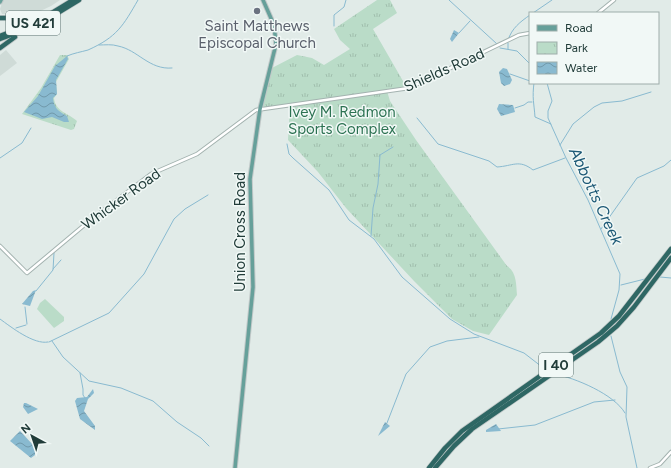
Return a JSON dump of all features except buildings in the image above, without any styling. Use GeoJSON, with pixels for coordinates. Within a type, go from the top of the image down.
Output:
{"type":"FeatureCollection","features":[{"type":"Feature","properties":{"kind":"highway","name":"US 421"},"geometry":{"type":"LineString","coordinates":[[0,36],[37,22],[64,7],[73,0]]}},
{"type":"Feature","properties":{"kind":"highway","name":"US 421"},"geometry":{"type":"LineString","coordinates":[[0,39],[31,28],[59,14],[79,0]]}},
{"type":"Feature","properties":{"kind":"highway"},"geometry":{"type":"LineString","coordinates":[[1,18],[34,18],[64,7]]}},
{"type":"Feature","properties":{"kind":"highway"},"geometry":{"type":"LineString","coordinates":[[0,48],[11,39],[31,28]]}},
{"type":"Feature","properties":{"kind":"highway","name":"I 40"},"geometry":{"type":"LineString","coordinates":[[429,468],[445,448],[462,431],[601,333],[624,310],[671,249]]}},
{"type":"Feature","properties":{"kind":"highway","name":"I 40"},"geometry":{"type":"LineString","coordinates":[[435,468],[454,446],[472,429],[598,342],[615,327],[634,307],[671,258]]}},
{"type":"Feature","properties":{"kind":"main road","name":"Union Cross Road"},"geometry":{"type":"LineString","coordinates":[[235,468],[252,297],[250,179],[260,109],[274,56],[276,39],[272,20],[263,0]]}},
{"type":"Feature","properties":{"kind":"street"},"geometry":{"type":"LineString","coordinates":[[599,12],[614,0]]}},
{"type":"Feature","properties":{"kind":"street","name":"Shields Road"},"geometry":{"type":"LineString","coordinates":[[260,109],[409,88],[520,35],[529,33]]}},
{"type":"Feature","properties":{"kind":"street","name":"Whicker Road"},"geometry":{"type":"LineString","coordinates":[[0,246],[27,273],[89,221],[151,174],[197,154],[251,113],[260,109]]}},
{"type":"Feature","properties":{"kind":"street"},"geometry":{"type":"LineString","coordinates":[[650,468],[660,464],[671,452]]}},
{"type":"Feature","properties":{"kind":"shaded area"},"geometry":{"type":"Polygon","coordinates":[[[3,0],[60,0],[32,15],[2,14],[0,9],[3,0]]]}},
{"type":"Feature","properties":{"kind":"shaded area"},"geometry":{"type":"Polygon","coordinates":[[[6,50],[17,63],[0,76],[0,55],[6,50]]]}},
{"type":"Feature","properties":{"kind":"green space","name":"Ivey M. Redmon Sports Complex"},"geometry":{"type":"Polygon","coordinates":[[[377,0],[390,0],[397,13],[373,29],[407,88],[387,91],[390,101],[416,140],[507,266],[513,272],[517,295],[489,335],[473,331],[452,319],[414,281],[346,208],[318,172],[288,140],[290,104],[260,109],[270,69],[297,55],[312,58],[324,65],[350,49],[340,40],[334,29],[377,0]]]}},
{"type":"Feature","properties":{"kind":"green space"},"geometry":{"type":"Polygon","coordinates":[[[60,55],[67,55],[69,59],[56,82],[57,94],[54,98],[59,109],[77,121],[74,129],[71,130],[22,114],[41,88],[60,55]]]}},
{"type":"Feature","properties":{"kind":"green space"},"geometry":{"type":"Polygon","coordinates":[[[45,299],[64,317],[64,321],[54,328],[37,309],[40,303],[45,299]]]}},
{"type":"Feature","properties":{"kind":"water"},"geometry":{"type":"Polygon","coordinates":[[[454,30],[459,33],[452,42],[450,39],[454,30]]]}},
{"type":"Feature","properties":{"kind":"water"},"geometry":{"type":"Polygon","coordinates":[[[67,56],[68,59],[56,80],[57,94],[53,98],[55,107],[67,116],[69,122],[64,122],[52,117],[42,119],[24,112],[38,96],[55,66],[67,56]]]}},
{"type":"Feature","properties":{"kind":"water"},"geometry":{"type":"Polygon","coordinates":[[[503,68],[507,69],[512,80],[510,84],[504,86],[501,83],[499,72],[503,68]]]}},
{"type":"Feature","properties":{"kind":"water"},"geometry":{"type":"Polygon","coordinates":[[[499,104],[513,105],[515,112],[501,116],[497,109],[499,104]]]}},
{"type":"Feature","properties":{"kind":"water"},"geometry":{"type":"Polygon","coordinates":[[[36,290],[30,306],[22,304],[33,291],[36,290]]]}},
{"type":"Feature","properties":{"kind":"water"},"geometry":{"type":"Polygon","coordinates":[[[93,389],[94,393],[88,399],[84,411],[95,426],[95,430],[80,419],[75,401],[77,398],[87,397],[93,389]]]}},
{"type":"Feature","properties":{"kind":"water"},"geometry":{"type":"Polygon","coordinates":[[[24,403],[38,409],[28,414],[23,407],[24,403]]]}},
{"type":"Feature","properties":{"kind":"water"},"geometry":{"type":"Polygon","coordinates":[[[385,422],[390,426],[378,436],[385,422]]]}},
{"type":"Feature","properties":{"kind":"water"},"geometry":{"type":"Polygon","coordinates":[[[496,424],[501,431],[486,432],[486,430],[496,424]]]}},
{"type":"Feature","properties":{"kind":"water"},"geometry":{"type":"Polygon","coordinates":[[[20,431],[35,447],[35,455],[31,458],[10,441],[20,431]]]}},
{"type":"Feature","properties":{"kind":"waterway"},"geometry":{"type":"LineString","coordinates":[[67,56],[88,50],[113,35],[123,24],[138,0]]}},
{"type":"Feature","properties":{"kind":"waterway"},"geometry":{"type":"LineString","coordinates":[[334,26],[334,15],[344,7],[346,0]]}},
{"type":"Feature","properties":{"kind":"waterway","name":"Abbotts Creek"},"geometry":{"type":"LineString","coordinates":[[449,0],[497,44]]}},
{"type":"Feature","properties":{"kind":"waterway"},"geometry":{"type":"LineString","coordinates":[[534,12],[552,0]]}},
{"type":"Feature","properties":{"kind":"waterway"},"geometry":{"type":"LineString","coordinates":[[508,40],[517,26],[529,16]]}},
{"type":"Feature","properties":{"kind":"waterway"},"geometry":{"type":"LineString","coordinates":[[459,33],[470,21]]}},
{"type":"Feature","properties":{"kind":"waterway","name":"Abbotts Creek"},"geometry":{"type":"LineString","coordinates":[[508,43],[508,49]]}},
{"type":"Feature","properties":{"kind":"waterway"},"geometry":{"type":"LineString","coordinates":[[99,45],[113,45],[125,48],[157,66],[172,68]]}},
{"type":"Feature","properties":{"kind":"waterway","name":"Abbotts Creek"},"geometry":{"type":"LineString","coordinates":[[500,48],[517,51],[529,63]]}},
{"type":"Feature","properties":{"kind":"waterway"},"geometry":{"type":"LineString","coordinates":[[510,74],[529,81]]}},
{"type":"Feature","properties":{"kind":"waterway"},"geometry":{"type":"LineString","coordinates":[[534,84],[533,97],[535,117],[551,124]]}},
{"type":"Feature","properties":{"kind":"waterway","name":"Abbotts Creek"},"geometry":{"type":"LineString","coordinates":[[547,84],[552,101],[548,111],[548,118],[566,158],[588,200],[620,274],[619,290],[611,319]]}},
{"type":"Feature","properties":{"kind":"waterway"},"geometry":{"type":"LineString","coordinates":[[560,145],[573,124],[594,107],[602,103],[622,101],[651,92]]}},
{"type":"Feature","properties":{"kind":"waterway"},"geometry":{"type":"LineString","coordinates":[[515,108],[528,102],[532,102]]}},
{"type":"Feature","properties":{"kind":"waterway"},"geometry":{"type":"LineString","coordinates":[[417,118],[438,144],[489,161],[497,167],[520,164],[533,170],[565,158]]}},
{"type":"Feature","properties":{"kind":"waterway"},"geometry":{"type":"LineString","coordinates":[[0,158],[22,143],[31,128]]}},
{"type":"Feature","properties":{"kind":"waterway"},"geometry":{"type":"LineString","coordinates":[[287,144],[289,154],[329,190],[349,220],[374,239],[402,277],[450,319],[474,334],[524,353],[546,370]]}},
{"type":"Feature","properties":{"kind":"waterway"},"geometry":{"type":"LineString","coordinates":[[371,236],[373,208],[378,184],[380,155],[393,147]]}},
{"type":"Feature","properties":{"kind":"waterway"},"geometry":{"type":"LineString","coordinates":[[601,229],[637,178],[664,166],[671,160]]}},
{"type":"Feature","properties":{"kind":"waterway"},"geometry":{"type":"LineString","coordinates":[[49,342],[109,313],[144,274],[174,219],[185,209],[208,195]]}},
{"type":"Feature","properties":{"kind":"waterway"},"geometry":{"type":"LineString","coordinates":[[36,291],[53,270],[54,253]]}},
{"type":"Feature","properties":{"kind":"waterway"},"geometry":{"type":"LineString","coordinates":[[53,269],[61,260]]}},
{"type":"Feature","properties":{"kind":"waterway"},"geometry":{"type":"LineString","coordinates":[[660,277],[671,278]]}},
{"type":"Feature","properties":{"kind":"waterway"},"geometry":{"type":"LineString","coordinates":[[621,285],[645,279]]}},
{"type":"Feature","properties":{"kind":"waterway"},"geometry":{"type":"LineString","coordinates":[[25,307],[27,324]]}},
{"type":"Feature","properties":{"kind":"waterway"},"geometry":{"type":"LineString","coordinates":[[0,319],[16,331],[36,341],[48,342]]}},
{"type":"Feature","properties":{"kind":"waterway"},"geometry":{"type":"LineString","coordinates":[[16,328],[26,325]]}},
{"type":"Feature","properties":{"kind":"waterway","name":"Abbotts Creek"},"geometry":{"type":"LineString","coordinates":[[611,336],[620,372],[627,387],[626,417],[637,468]]}},
{"type":"Feature","properties":{"kind":"waterway"},"geometry":{"type":"LineString","coordinates":[[387,423],[406,374],[430,347],[447,341],[479,337]]}},
{"type":"Feature","properties":{"kind":"waterway"},"geometry":{"type":"LineString","coordinates":[[52,341],[63,357],[89,381],[121,388],[153,401],[177,422],[201,438],[209,446]]}},
{"type":"Feature","properties":{"kind":"waterway"},"geometry":{"type":"LineString","coordinates":[[80,373],[83,395],[85,398]]}},
{"type":"Feature","properties":{"kind":"waterway"},"geometry":{"type":"LineString","coordinates":[[555,374],[573,379],[603,393],[620,406],[625,413]]}},
{"type":"Feature","properties":{"kind":"waterway"},"geometry":{"type":"LineString","coordinates":[[498,429],[535,425],[594,402],[615,400]]}},
{"type":"Feature","properties":{"kind":"place","name":"Saint Matthews Episcopal Church"},"geometry":{"type":"Point","coordinates":[257,11]}}]}
